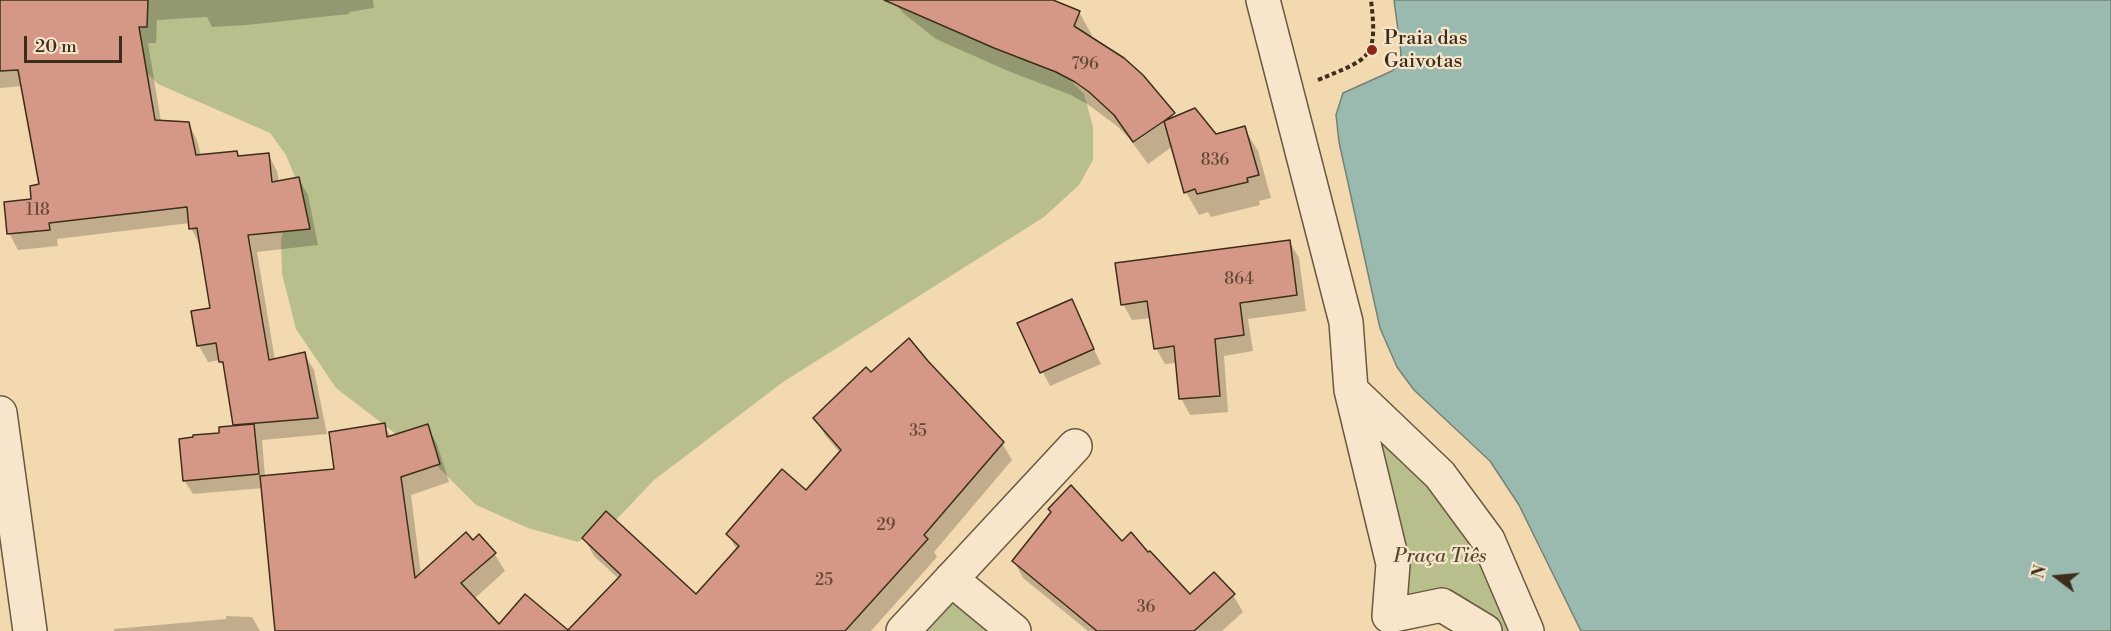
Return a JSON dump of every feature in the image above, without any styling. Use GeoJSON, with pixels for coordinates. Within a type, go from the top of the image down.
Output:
{"type":"FeatureCollection","features":[{"type":"Feature","properties":{"kind":"street"},"geometry":{"type":"LineString","coordinates":[[1263,0],[1346,322],[1351,390],[1393,564],[1383,623],[1442,605],[1485,631]]}},
{"type":"Feature","properties":{"kind":"street"},"geometry":{"type":"LineString","coordinates":[[1351,390],[1440,475],[1488,540],[1527,631]]}},
{"type":"Feature","properties":{"kind":"street"},"geometry":{"type":"LineString","coordinates":[[0,413],[30,631]]}},
{"type":"Feature","properties":{"kind":"street"},"geometry":{"type":"LineString","coordinates":[[903,631],[1075,446]]}},
{"type":"Feature","properties":{"kind":"street"},"geometry":{"type":"LineString","coordinates":[[951,579],[1014,631]]}},
{"type":"Feature","properties":{"kind":"path"},"geometry":{"type":"LineString","coordinates":[[1287,93],[1361,61],[1370,51],[1375,32],[1371,0]]}},
{"type":"Feature","properties":{"kind":"green space"},"geometry":{"type":"Polygon","coordinates":[[[137,0],[908,0],[1060,70],[1084,94],[1093,127],[1093,160],[1079,185],[1044,217],[783,382],[654,480],[616,520],[578,542],[528,528],[476,505],[435,464],[336,388],[296,329],[282,274],[281,240],[295,177],[286,155],[270,133],[158,84],[134,60],[137,0]]]}},
{"type":"Feature","properties":{"kind":"green space","name":"Praça Tiês"},"geometry":{"type":"Polygon","coordinates":[[[1351,390],[1440,475],[1527,631],[1485,631],[1442,605],[1389,616],[1351,390]]]}},
{"type":"Feature","properties":{"kind":"green space"},"geometry":{"type":"Polygon","coordinates":[[[951,579],[1014,631],[903,631],[951,579]]]}},
{"type":"Feature","properties":{"kind":"water"},"geometry":{"type":"Polygon","coordinates":[[[1394,0],[2111,0],[2111,631],[1581,631],[1519,505],[1490,461],[1414,390],[1397,367],[1380,328],[1339,142],[1336,115],[1343,93],[1392,71],[1400,64],[1401,53],[1394,0]]]}},
{"type":"Feature","properties":{"kind":"building"},"geometry":{"type":"Polygon","coordinates":[[[0,0],[148,0],[147,27],[139,27],[155,120],[189,122],[196,155],[237,151],[238,156],[269,153],[272,182],[299,177],[310,229],[248,235],[269,360],[305,352],[318,418],[233,425],[223,362],[219,362],[216,343],[197,346],[191,311],[210,308],[197,228],[189,229],[187,207],[49,223],[50,230],[7,234],[4,202],[31,199],[30,186],[39,184],[18,70],[0,71],[0,0]]]}},
{"type":"Feature","properties":{"kind":"building"},"geometry":{"type":"Polygon","coordinates":[[[884,0],[1053,0],[1080,11],[1074,26],[1124,58],[1143,75],[1175,113],[1133,142],[1114,115],[1075,82],[884,0]]]}},
{"type":"Feature","properties":{"kind":"building"},"geometry":{"type":"Polygon","coordinates":[[[1195,108],[1216,134],[1245,126],[1259,175],[1247,178],[1248,182],[1197,194],[1195,189],[1184,193],[1164,121],[1195,108]]]}},
{"type":"Feature","properties":{"kind":"building"},"geometry":{"type":"Polygon","coordinates":[[[1290,240],[1297,295],[1240,303],[1244,335],[1215,339],[1220,396],[1179,399],[1174,346],[1154,349],[1147,301],[1121,305],[1115,263],[1290,240]]]}},
{"type":"Feature","properties":{"kind":"building"},"geometry":{"type":"Polygon","coordinates":[[[1072,299],[1094,349],[1040,373],[1017,323],[1072,299]]]}},
{"type":"Feature","properties":{"kind":"building"},"geometry":{"type":"Polygon","coordinates":[[[909,338],[1004,442],[924,535],[928,539],[845,631],[275,631],[260,476],[334,469],[329,432],[385,423],[387,437],[428,424],[440,464],[401,477],[415,578],[466,532],[473,540],[479,534],[496,553],[461,583],[499,624],[525,594],[568,630],[621,575],[582,538],[606,511],[696,594],[739,546],[726,534],[782,469],[806,490],[841,450],[813,418],[866,367],[871,372],[909,338]]]}},
{"type":"Feature","properties":{"kind":"building"},"geometry":{"type":"Polygon","coordinates":[[[254,424],[259,474],[183,481],[179,439],[193,437],[193,435],[219,433],[219,427],[254,424]]]}},
{"type":"Feature","properties":{"kind":"building"},"geometry":{"type":"Polygon","coordinates":[[[1071,485],[1122,541],[1131,532],[1190,594],[1214,572],[1235,594],[1194,631],[1097,631],[1012,561],[1051,512],[1048,509],[1071,485]]]}},
{"type":"Feature","properties":{"kind":"place","name":"Praia das Gaivotas"},"geometry":{"type":"Point","coordinates":[1372,50]}}]}
